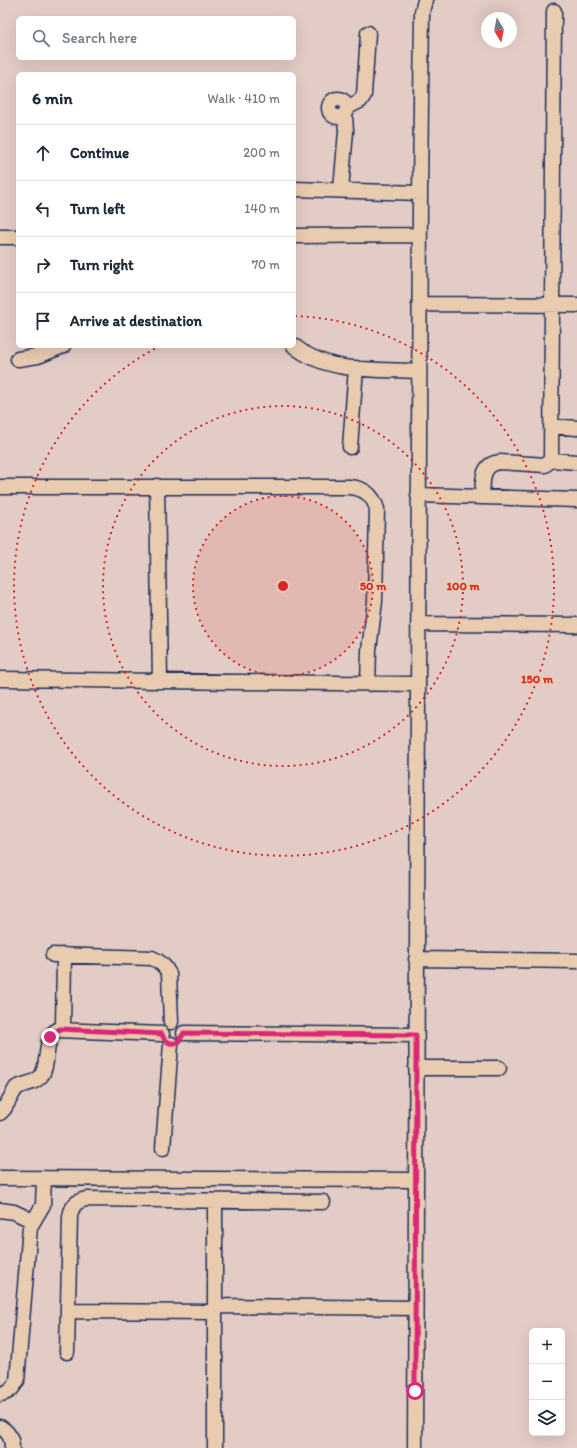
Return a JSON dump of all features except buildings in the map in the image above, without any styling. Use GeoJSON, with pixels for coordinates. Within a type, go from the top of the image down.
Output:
{"type":"FeatureCollection","features":[{"type":"Feature","properties":{"kind":"street"},"geometry":{"type":"LineString","coordinates":[[414,1448],[419,235],[422,4]]}},
{"type":"Feature","properties":{"kind":"street"},"geometry":{"type":"LineString","coordinates":[[482,497],[484,471],[494,462],[545,465],[550,460],[554,11]]}},
{"type":"Feature","properties":{"kind":"street"},"geometry":{"type":"LineString","coordinates":[[341,190],[346,131],[346,111],[360,101],[364,95],[368,33]]}},
{"type":"Feature","properties":{"kind":"street"},"geometry":{"type":"LineString","coordinates":[[296,189],[420,193]]}},
{"type":"Feature","properties":{"kind":"street"},"geometry":{"type":"LineString","coordinates":[[296,236],[419,235]]}},
{"type":"Feature","properties":{"kind":"street"},"geometry":{"type":"LineString","coordinates":[[0,237],[16,236]]}},
{"type":"Feature","properties":{"kind":"street"},"geometry":{"type":"LineString","coordinates":[[419,304],[577,305]]}},
{"type":"Feature","properties":{"kind":"street"},"geometry":{"type":"LineString","coordinates":[[296,347],[311,357],[327,363],[356,368],[419,371]]}},
{"type":"Feature","properties":{"kind":"street"},"geometry":{"type":"LineString","coordinates":[[18,359],[38,356],[59,348]]}},
{"type":"Feature","properties":{"kind":"street"},"geometry":{"type":"LineString","coordinates":[[350,447],[356,368]]}},
{"type":"Feature","properties":{"kind":"street"},"geometry":{"type":"LineString","coordinates":[[551,426],[577,428]]}},
{"type":"Feature","properties":{"kind":"street"},"geometry":{"type":"LineString","coordinates":[[550,460],[577,462]]}},
{"type":"Feature","properties":{"kind":"street"},"geometry":{"type":"LineString","coordinates":[[156,486],[160,681]]}},
{"type":"Feature","properties":{"kind":"street"},"geometry":{"type":"LineString","coordinates":[[0,487],[357,487],[370,495],[377,509],[374,605],[369,650],[368,684]]}},
{"type":"Feature","properties":{"kind":"street"},"geometry":{"type":"LineString","coordinates":[[418,495],[577,500]]}},
{"type":"Feature","properties":{"kind":"street"},"geometry":{"type":"LineString","coordinates":[[418,624],[577,625]]}},
{"type":"Feature","properties":{"kind":"street"},"geometry":{"type":"LineString","coordinates":[[0,679],[418,684]]}},
{"type":"Feature","properties":{"kind":"street"},"geometry":{"type":"LineString","coordinates":[[63,1029],[58,955],[152,958],[160,961],[169,974],[171,1022]]}},
{"type":"Feature","properties":{"kind":"street"},"geometry":{"type":"LineString","coordinates":[[416,960],[577,961]]}},
{"type":"Feature","properties":{"kind":"street"},"geometry":{"type":"LineString","coordinates":[[171,1022],[180,1025],[184,1033]]}},
{"type":"Feature","properties":{"kind":"street"},"geometry":{"type":"LineString","coordinates":[[164,1148],[166,1039],[163,1028],[171,1022]]}},
{"type":"Feature","properties":{"kind":"street"},"geometry":{"type":"LineString","coordinates":[[0,1113],[4,1109],[16,1088],[31,1083],[40,1076],[52,1034],[56,1030],[63,1029],[166,1039],[178,1042],[184,1033]]}},
{"type":"Feature","properties":{"kind":"street"},"geometry":{"type":"LineString","coordinates":[[184,1033],[416,1035]]}},
{"type":"Feature","properties":{"kind":"street"},"geometry":{"type":"LineString","coordinates":[[416,1068],[499,1068]]}},
{"type":"Feature","properties":{"kind":"street"},"geometry":{"type":"LineString","coordinates":[[0,1178],[416,1180]]}},
{"type":"Feature","properties":{"kind":"street"},"geometry":{"type":"LineString","coordinates":[[0,1394],[8,1392],[17,1381],[30,1227],[43,1206],[44,1178]]}},
{"type":"Feature","properties":{"kind":"street"},"geometry":{"type":"LineString","coordinates":[[67,1352],[70,1216],[74,1206],[78,1202],[88,1199],[323,1202]]}},
{"type":"Feature","properties":{"kind":"street"},"geometry":{"type":"LineString","coordinates":[[215,1201],[215,1448]]}},
{"type":"Feature","properties":{"kind":"street"},"geometry":{"type":"LineString","coordinates":[[0,1210],[14,1212],[33,1221]]}},
{"type":"Feature","properties":{"kind":"street"},"geometry":{"type":"LineString","coordinates":[[68,1311],[415,1308]]}},
{"type":"Feature","properties":{"kind":"street"},"geometry":{"type":"LineString","coordinates":[[0,1427],[6,1430],[10,1436],[12,1448]]}},
{"type":"Feature","properties":{"kind":"route"},"geometry":{"type":"LineString","coordinates":[[50,1037],[56,1030],[60,1029],[162,1034],[162,1037],[166,1042],[171,1044],[175,1044],[181,1040],[184,1033],[416,1035],[415,1391]]}}]}
